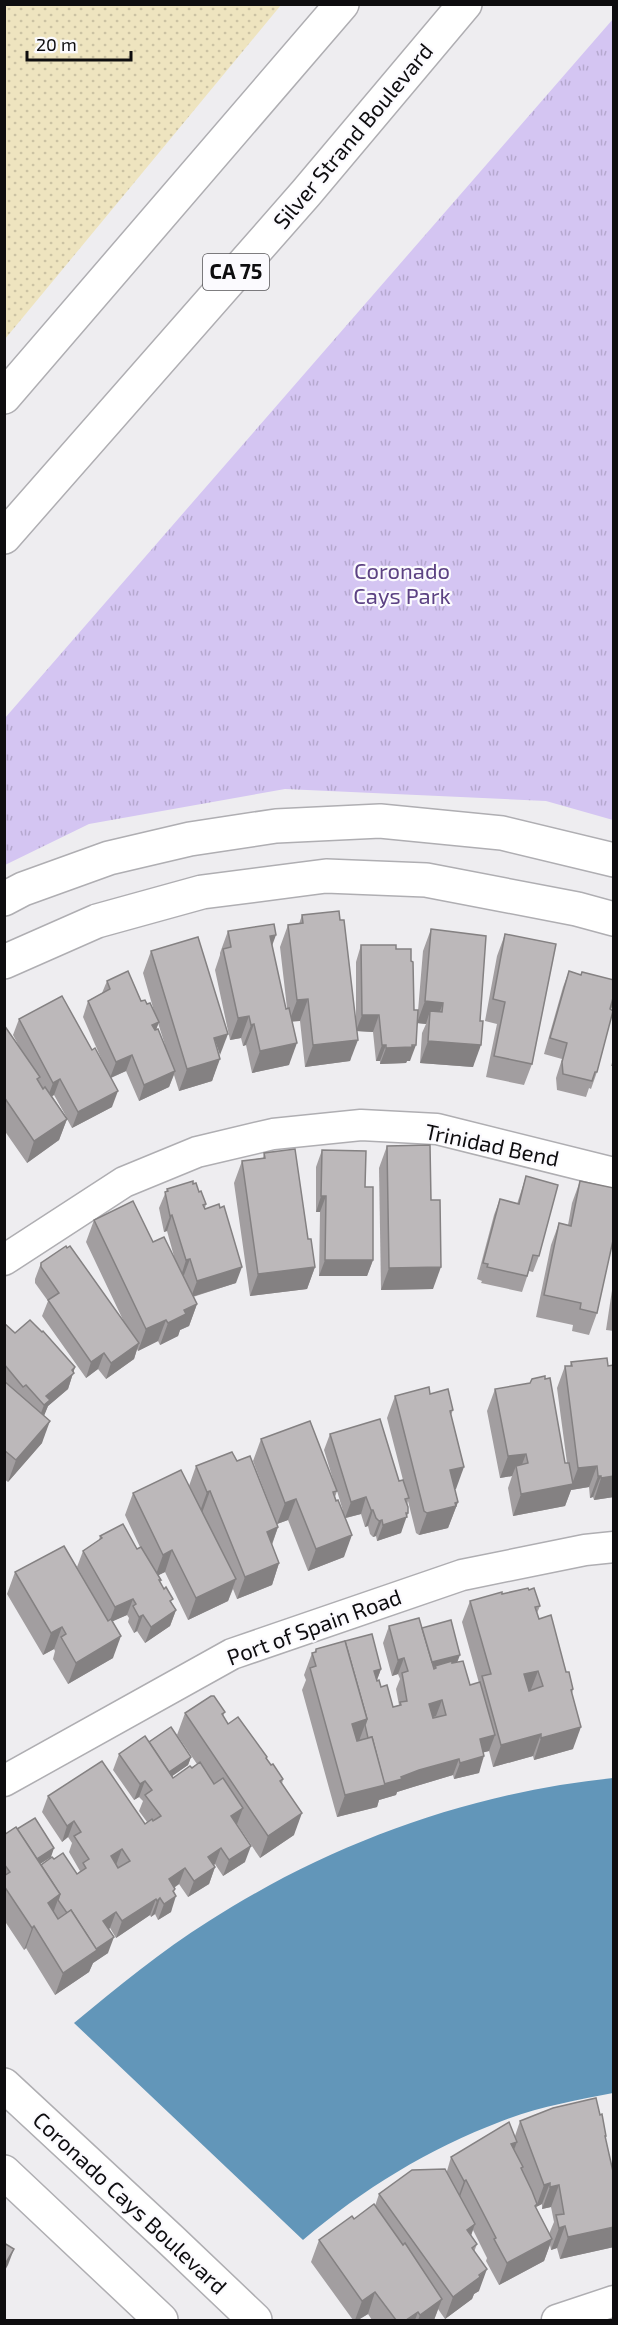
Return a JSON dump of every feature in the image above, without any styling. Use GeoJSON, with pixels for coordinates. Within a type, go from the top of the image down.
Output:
{"type":"FeatureCollection","features":[{"type":"Feature","properties":{"kind":"main road"},"geometry":{"type":"LineString","coordinates":[[4,397],[342,4]]}},
{"type":"Feature","properties":{"kind":"main road","name":"Silver Strand Boulevard"},"geometry":{"type":"LineString","coordinates":[[4,537],[313,184],[465,4]]}},
{"type":"Feature","properties":{"kind":"main road"},"geometry":{"type":"LineString","coordinates":[[4,899],[23,889],[109,858],[190,839],[276,826],[380,821],[502,833],[614,860]]}},
{"type":"Feature","properties":{"kind":"main road"},"geometry":{"type":"LineString","coordinates":[[4,962],[97,921],[201,892],[326,876],[426,880],[577,909],[614,919]]}},
{"type":"Feature","properties":{"kind":"main road","name":"Coronado Cays Boulevard"},"geometry":{"type":"LineString","coordinates":[[4,2085],[255,2320]]}},
{"type":"Feature","properties":{"kind":"main road"},"geometry":{"type":"LineString","coordinates":[[4,2172],[161,2320]]}},
{"type":"Feature","properties":{"kind":"street","name":"Trinidad Bend"},"geometry":{"type":"LineString","coordinates":[[4,1260],[124,1182],[197,1152],[273,1134],[361,1125],[437,1129],[614,1173]]}},
{"type":"Feature","properties":{"kind":"street","name":"Port of Spain Road"},"geometry":{"type":"LineString","coordinates":[[9,1771],[232,1654],[462,1575],[585,1550],[614,1547]]}},
{"type":"Feature","properties":{"kind":"street"},"geometry":{"type":"LineString","coordinates":[[557,2320],[614,2301]]}},
{"type":"Feature","properties":{"kind":"green space","name":"Coronado Cays Park"},"geometry":{"type":"Polygon","coordinates":[[[613,19],[613,820],[546,801],[285,789],[89,824],[5,865],[5,718],[613,19]]]}},
{"type":"Feature","properties":{"kind":"sand"},"geometry":{"type":"Polygon","coordinates":[[[4,5],[281,5],[5,339],[4,5]]]}},
{"type":"Feature","properties":{"kind":"water"},"geometry":{"type":"Polygon","coordinates":[[[613,1778],[613,2093],[529,2112],[448,2144],[373,2187],[303,2240],[74,2023],[157,1957],[209,1921],[255,1893],[352,1845],[454,1809],[559,1785],[613,1778]]]}},
{"type":"Feature","properties":{"kind":"building"},"geometry":{"type":"Polygon","coordinates":[[[339,911],[340,920],[344,920],[358,1040],[313,1045],[308,999],[297,1000],[288,925],[303,923],[302,915],[339,911]]]}},
{"type":"Feature","properties":{"kind":"building"},"geometry":{"type":"Polygon","coordinates":[[[274,924],[276,935],[270,936],[286,1009],[289,1008],[297,1043],[260,1051],[254,1024],[251,1025],[249,1016],[238,1018],[223,949],[231,947],[228,931],[274,924]]]}},
{"type":"Feature","properties":{"kind":"building"},"geometry":{"type":"Polygon","coordinates":[[[431,929],[486,936],[480,1021],[483,1021],[481,1045],[428,1041],[430,1011],[442,1012],[443,1003],[425,1001],[431,929]]]}},
{"type":"Feature","properties":{"kind":"building"},"geometry":{"type":"Polygon","coordinates":[[[505,934],[556,944],[532,1064],[494,1056],[505,1002],[493,999],[505,934]]]}},
{"type":"Feature","properties":{"kind":"building"},"geometry":{"type":"Polygon","coordinates":[[[198,937],[228,1034],[214,1038],[220,1059],[187,1069],[151,951],[198,937]]]}},
{"type":"Feature","properties":{"kind":"building"},"geometry":{"type":"Polygon","coordinates":[[[361,945],[396,945],[396,949],[411,949],[414,1010],[418,1010],[416,1045],[386,1048],[386,1045],[382,1045],[379,1015],[362,1015],[361,945]]]}},
{"type":"Feature","properties":{"kind":"building"},"geometry":{"type":"Polygon","coordinates":[[[128,971],[141,1001],[145,1000],[147,1004],[150,1003],[159,1022],[152,1025],[155,1030],[158,1029],[175,1071],[144,1085],[132,1055],[116,1062],[88,1001],[110,989],[107,981],[128,971]]]}},
{"type":"Feature","properties":{"kind":"building"},"geometry":{"type":"Polygon","coordinates":[[[569,971],[614,980],[614,998],[610,1009],[613,1011],[597,1072],[592,1081],[563,1074],[562,1062],[567,1043],[550,1038],[569,971]]]}},
{"type":"Feature","properties":{"kind":"building"},"geometry":{"type":"Polygon","coordinates":[[[62,996],[92,1050],[95,1048],[118,1091],[78,1112],[60,1079],[53,1083],[19,1019],[62,996]]]}},
{"type":"Feature","properties":{"kind":"building"},"geometry":{"type":"Polygon","coordinates":[[[4,1025],[40,1077],[37,1079],[43,1089],[45,1087],[67,1119],[34,1141],[4,1097],[4,1025]]]}},
{"type":"Feature","properties":{"kind":"building"},"geometry":{"type":"Polygon","coordinates":[[[430,1145],[431,1200],[440,1200],[441,1267],[389,1268],[387,1146],[430,1145]]]}},
{"type":"Feature","properties":{"kind":"building"},"geometry":{"type":"Polygon","coordinates":[[[295,1149],[308,1239],[311,1239],[315,1267],[258,1274],[242,1161],[265,1158],[264,1153],[295,1149]]]}},
{"type":"Feature","properties":{"kind":"building"},"geometry":{"type":"Polygon","coordinates":[[[322,1150],[366,1151],[365,1187],[373,1187],[373,1260],[325,1260],[326,1196],[321,1196],[322,1150]]]}},
{"type":"Feature","properties":{"kind":"building"},"geometry":{"type":"Polygon","coordinates":[[[526,1176],[558,1185],[539,1256],[533,1255],[527,1276],[487,1267],[488,1264],[483,1263],[500,1199],[519,1204],[526,1176]]]}},
{"type":"Feature","properties":{"kind":"building"},"geometry":{"type":"Polygon","coordinates":[[[193,1181],[199,1192],[201,1191],[206,1204],[203,1205],[205,1209],[219,1204],[220,1208],[224,1206],[242,1267],[197,1281],[190,1259],[186,1260],[172,1215],[170,1216],[165,1192],[168,1191],[167,1189],[193,1181]]]}},
{"type":"Feature","properties":{"kind":"building"},"geometry":{"type":"Polygon","coordinates":[[[580,1181],[614,1188],[614,1236],[597,1313],[580,1309],[581,1303],[544,1295],[559,1223],[571,1226],[580,1181]]]}},
{"type":"Feature","properties":{"kind":"building"},"geometry":{"type":"Polygon","coordinates":[[[133,1201],[153,1242],[164,1237],[197,1304],[184,1310],[186,1314],[168,1323],[166,1320],[146,1329],[94,1220],[133,1201]]]}},
{"type":"Feature","properties":{"kind":"building"},"geometry":{"type":"Polygon","coordinates":[[[66,1246],[67,1248],[70,1246],[139,1343],[111,1363],[104,1353],[91,1362],[48,1300],[59,1293],[41,1267],[41,1263],[66,1246]]]}},
{"type":"Feature","properties":{"kind":"building"},"geometry":{"type":"Polygon","coordinates":[[[30,1320],[75,1367],[72,1370],[74,1373],[46,1396],[50,1400],[44,1405],[26,1385],[23,1387],[4,1364],[4,1323],[15,1333],[30,1320]]]}},
{"type":"Feature","properties":{"kind":"building"},"geometry":{"type":"Polygon","coordinates":[[[607,1358],[608,1366],[614,1365],[614,1476],[601,1478],[598,1476],[597,1466],[578,1468],[565,1366],[572,1366],[571,1362],[607,1358]]]}},
{"type":"Feature","properties":{"kind":"building"},"geometry":{"type":"Polygon","coordinates":[[[545,1376],[545,1379],[550,1378],[565,1463],[569,1463],[573,1484],[521,1494],[516,1466],[528,1463],[526,1454],[508,1456],[495,1389],[530,1383],[532,1379],[545,1376]]]}},
{"type":"Feature","properties":{"kind":"building"},"geometry":{"type":"Polygon","coordinates":[[[4,1381],[50,1421],[16,1460],[4,1450],[4,1381]]]}},
{"type":"Feature","properties":{"kind":"building"},"geometry":{"type":"Polygon","coordinates":[[[429,1387],[430,1394],[448,1389],[453,1410],[450,1411],[464,1467],[450,1470],[458,1502],[455,1503],[456,1506],[427,1513],[424,1511],[395,1396],[429,1387]]]}},
{"type":"Feature","properties":{"kind":"building"},"geometry":{"type":"Polygon","coordinates":[[[380,1419],[399,1481],[403,1480],[409,1498],[405,1499],[408,1507],[407,1517],[383,1525],[382,1520],[379,1521],[371,1510],[366,1497],[351,1502],[330,1434],[380,1419]]]}},
{"type":"Feature","properties":{"kind":"building"},"geometry":{"type":"Polygon","coordinates":[[[310,1421],[337,1491],[333,1492],[336,1501],[338,1500],[352,1535],[316,1549],[296,1499],[285,1503],[261,1439],[310,1421]]]}},
{"type":"Feature","properties":{"kind":"building"},"geometry":{"type":"Polygon","coordinates":[[[232,1452],[237,1461],[250,1456],[278,1527],[267,1532],[279,1563],[245,1577],[210,1491],[207,1492],[196,1466],[232,1452]]]}},
{"type":"Feature","properties":{"kind":"building"},"geometry":{"type":"Polygon","coordinates":[[[181,1470],[236,1579],[196,1598],[172,1550],[163,1555],[133,1493],[181,1470]]]}},
{"type":"Feature","properties":{"kind":"building"},"geometry":{"type":"Polygon","coordinates":[[[123,1524],[137,1549],[141,1547],[164,1589],[166,1587],[173,1599],[170,1601],[176,1610],[151,1627],[143,1615],[139,1617],[133,1606],[136,1604],[133,1599],[115,1607],[83,1551],[102,1538],[100,1536],[123,1524]]]}},
{"type":"Feature","properties":{"kind":"building"},"geometry":{"type":"Polygon","coordinates":[[[64,1546],[108,1621],[111,1619],[121,1636],[76,1663],[61,1637],[66,1634],[62,1627],[51,1633],[15,1572],[64,1546]]]}},
{"type":"Feature","properties":{"kind":"building"},"geometry":{"type":"Polygon","coordinates":[[[534,1588],[540,1606],[535,1607],[539,1619],[551,1615],[566,1672],[569,1672],[573,1689],[571,1690],[581,1727],[541,1738],[541,1734],[501,1745],[482,1676],[491,1674],[470,1601],[502,1592],[502,1594],[534,1588]],[[538,1671],[524,1674],[529,1691],[543,1686],[538,1671]]]}},
{"type":"Feature","properties":{"kind":"building"},"geometry":{"type":"Polygon","coordinates":[[[419,1618],[434,1669],[435,1666],[452,1661],[452,1663],[463,1661],[470,1685],[480,1682],[495,1735],[480,1739],[484,1756],[460,1763],[459,1759],[419,1770],[401,1777],[402,1779],[384,1784],[372,1737],[368,1738],[365,1725],[367,1719],[345,1641],[372,1634],[381,1669],[374,1671],[377,1681],[379,1680],[381,1687],[387,1685],[393,1707],[401,1705],[400,1702],[407,1701],[402,1673],[408,1671],[404,1658],[398,1660],[389,1626],[419,1618]],[[442,1700],[429,1704],[433,1718],[446,1715],[442,1700]]]}},
{"type":"Feature","properties":{"kind":"building"},"geometry":{"type":"Polygon","coordinates":[[[451,1620],[460,1655],[432,1662],[422,1628],[451,1620]]]}},
{"type":"Feature","properties":{"kind":"building"},"geometry":{"type":"Polygon","coordinates":[[[345,1641],[367,1719],[352,1724],[357,1741],[372,1737],[385,1785],[345,1795],[310,1668],[316,1666],[312,1653],[316,1652],[316,1649],[345,1641]]]}},
{"type":"Feature","properties":{"kind":"building"},"geometry":{"type":"Polygon","coordinates":[[[214,1696],[225,1712],[222,1714],[228,1724],[238,1717],[283,1779],[280,1781],[302,1813],[268,1836],[185,1713],[214,1696]]]}},
{"type":"Feature","properties":{"kind":"building"},"geometry":{"type":"Polygon","coordinates":[[[171,1727],[191,1757],[169,1772],[149,1742],[171,1727]]]}},
{"type":"Feature","properties":{"kind":"building"},"geometry":{"type":"Polygon","coordinates":[[[145,1736],[173,1778],[200,1762],[214,1784],[223,1778],[243,1808],[231,1816],[251,1846],[229,1860],[221,1848],[208,1857],[215,1867],[194,1881],[185,1868],[169,1879],[176,1896],[164,1904],[160,1898],[157,1901],[156,1899],[122,1921],[116,1912],[103,1921],[114,1937],[96,1949],[71,1910],[67,1913],[58,1900],[60,1894],[41,1865],[63,1853],[77,1874],[86,1868],[83,1863],[89,1859],[74,1836],[81,1832],[74,1821],[67,1826],[48,1796],[102,1761],[145,1824],[152,1819],[153,1821],[161,1816],[145,1795],[152,1790],[145,1781],[140,1784],[119,1754],[145,1736]],[[122,1849],[111,1856],[118,1868],[130,1861],[122,1849]]]}},
{"type":"Feature","properties":{"kind":"building"},"geometry":{"type":"Polygon","coordinates":[[[35,1818],[54,1848],[37,1859],[17,1829],[35,1818]]]}},
{"type":"Feature","properties":{"kind":"building"},"geometry":{"type":"Polygon","coordinates":[[[16,1827],[60,1894],[48,1903],[58,1919],[71,1910],[97,1950],[63,1973],[34,1926],[32,1928],[4,1886],[4,1876],[10,1872],[4,1864],[4,1835],[16,1827]]]}},
{"type":"Feature","properties":{"kind":"building"},"geometry":{"type":"Polygon","coordinates":[[[596,2098],[600,2115],[602,2114],[614,2176],[614,2227],[568,2237],[565,2226],[559,2228],[556,2215],[564,2214],[559,2185],[550,2187],[550,2183],[544,2185],[520,2121],[553,2108],[596,2098]]]}},
{"type":"Feature","properties":{"kind":"building"},"geometry":{"type":"Polygon","coordinates":[[[509,2122],[517,2142],[511,2144],[523,2167],[521,2168],[537,2204],[535,2206],[552,2239],[507,2263],[466,2180],[464,2181],[451,2157],[509,2122]]]}},
{"type":"Feature","properties":{"kind":"building"},"geometry":{"type":"Polygon","coordinates":[[[445,2169],[475,2224],[467,2230],[477,2244],[472,2248],[487,2269],[453,2297],[379,2194],[412,2170],[445,2169]]]}},
{"type":"Feature","properties":{"kind":"building"},"geometry":{"type":"Polygon","coordinates":[[[374,2204],[403,2245],[405,2243],[442,2299],[420,2315],[418,2312],[406,2320],[396,2320],[375,2292],[362,2301],[319,2240],[352,2216],[354,2219],[374,2204]]]}},
{"type":"Feature","properties":{"kind":"building"},"geometry":{"type":"Polygon","coordinates":[[[4,2243],[14,2249],[4,2266],[4,2243]]]}}]}
